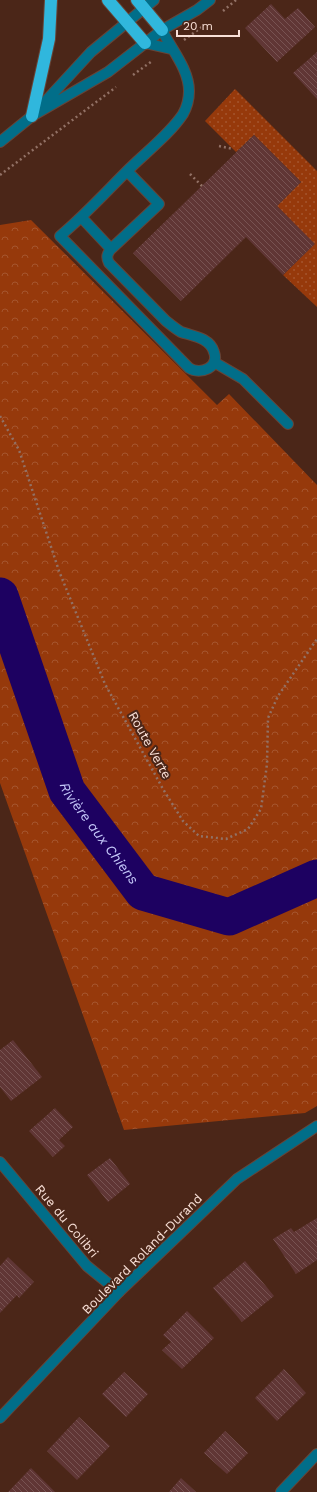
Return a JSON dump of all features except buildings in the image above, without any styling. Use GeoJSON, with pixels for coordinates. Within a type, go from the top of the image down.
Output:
{"type":"FeatureCollection","features":[{"type":"Feature","properties":{"kind":"highway"},"geometry":{"type":"LineString","coordinates":[[32,116],[49,39],[52,14],[51,0]]}},
{"type":"Feature","properties":{"kind":"highway"},"geometry":{"type":"LineString","coordinates":[[108,0],[145,43]]}},
{"type":"Feature","properties":{"kind":"highway"},"geometry":{"type":"LineString","coordinates":[[140,4],[162,30]]}},
{"type":"Feature","properties":{"kind":"street"},"geometry":{"type":"LineString","coordinates":[[0,142],[32,116],[91,52],[127,21],[140,4],[154,0]]}},
{"type":"Feature","properties":{"kind":"street"},"geometry":{"type":"LineString","coordinates":[[32,116],[108,72],[162,30],[197,10],[210,0]]}},
{"type":"Feature","properties":{"kind":"street"},"geometry":{"type":"LineString","coordinates":[[127,171],[159,204],[111,249],[108,253],[108,263],[170,324],[181,332],[205,341],[211,346],[215,356],[214,362],[205,371],[199,372],[189,368],[60,236],[82,218],[127,171],[170,128],[185,110],[188,102],[188,82],[182,64],[171,49],[162,30]]}},
{"type":"Feature","properties":{"kind":"street"},"geometry":{"type":"LineString","coordinates":[[145,43],[171,49]]}},
{"type":"Feature","properties":{"kind":"street"},"geometry":{"type":"LineString","coordinates":[[82,218],[111,249]]}},
{"type":"Feature","properties":{"kind":"street"},"geometry":{"type":"LineString","coordinates":[[214,362],[243,379],[288,424]]}},
{"type":"Feature","properties":{"kind":"street","name":"Boulevard Roland-Durand"},"geometry":{"type":"LineString","coordinates":[[0,1418],[119,1292],[237,1179],[317,1126]]}},
{"type":"Feature","properties":{"kind":"street","name":"Rue du Colibri"},"geometry":{"type":"LineString","coordinates":[[0,1162],[87,1266],[119,1292]]}},
{"type":"Feature","properties":{"kind":"street"},"geometry":{"type":"LineString","coordinates":[[281,1492],[317,1454]]}},
{"type":"Feature","properties":{"kind":"path"},"geometry":{"type":"LineString","coordinates":[[128,78],[153,60]]}},
{"type":"Feature","properties":{"kind":"path"},"geometry":{"type":"LineString","coordinates":[[0,175],[122,83]]}},
{"type":"Feature","properties":{"kind":"path"},"geometry":{"type":"LineString","coordinates":[[219,146],[232,148]]}},
{"type":"Feature","properties":{"kind":"path"},"geometry":{"type":"LineString","coordinates":[[190,174],[202,186]]}},
{"type":"Feature","properties":{"kind":"path","name":"Route Verte"},"geometry":{"type":"LineString","coordinates":[[0,416],[18,450],[58,571],[105,684],[163,789],[183,821],[199,836],[226,839],[248,829],[261,809],[267,764],[268,718],[278,696],[317,640]]}},
{"type":"Feature","properties":{"kind":"green space"},"geometry":{"type":"Polygon","coordinates":[[[235,89],[317,171],[317,307],[283,275],[314,244],[277,206],[301,182],[254,135],[236,152],[205,121],[235,89]]]}},
{"type":"Feature","properties":{"kind":"green space"},"geometry":{"type":"Polygon","coordinates":[[[31,220],[217,405],[229,394],[317,485],[317,1106],[305,1113],[124,1130],[0,783],[0,225],[31,220]]]}},
{"type":"Feature","properties":{"kind":"waterway","name":"Rivière aux Chiens"},"geometry":{"type":"LineString","coordinates":[[0,596],[67,791],[143,892],[229,917],[317,878]]}}]}
